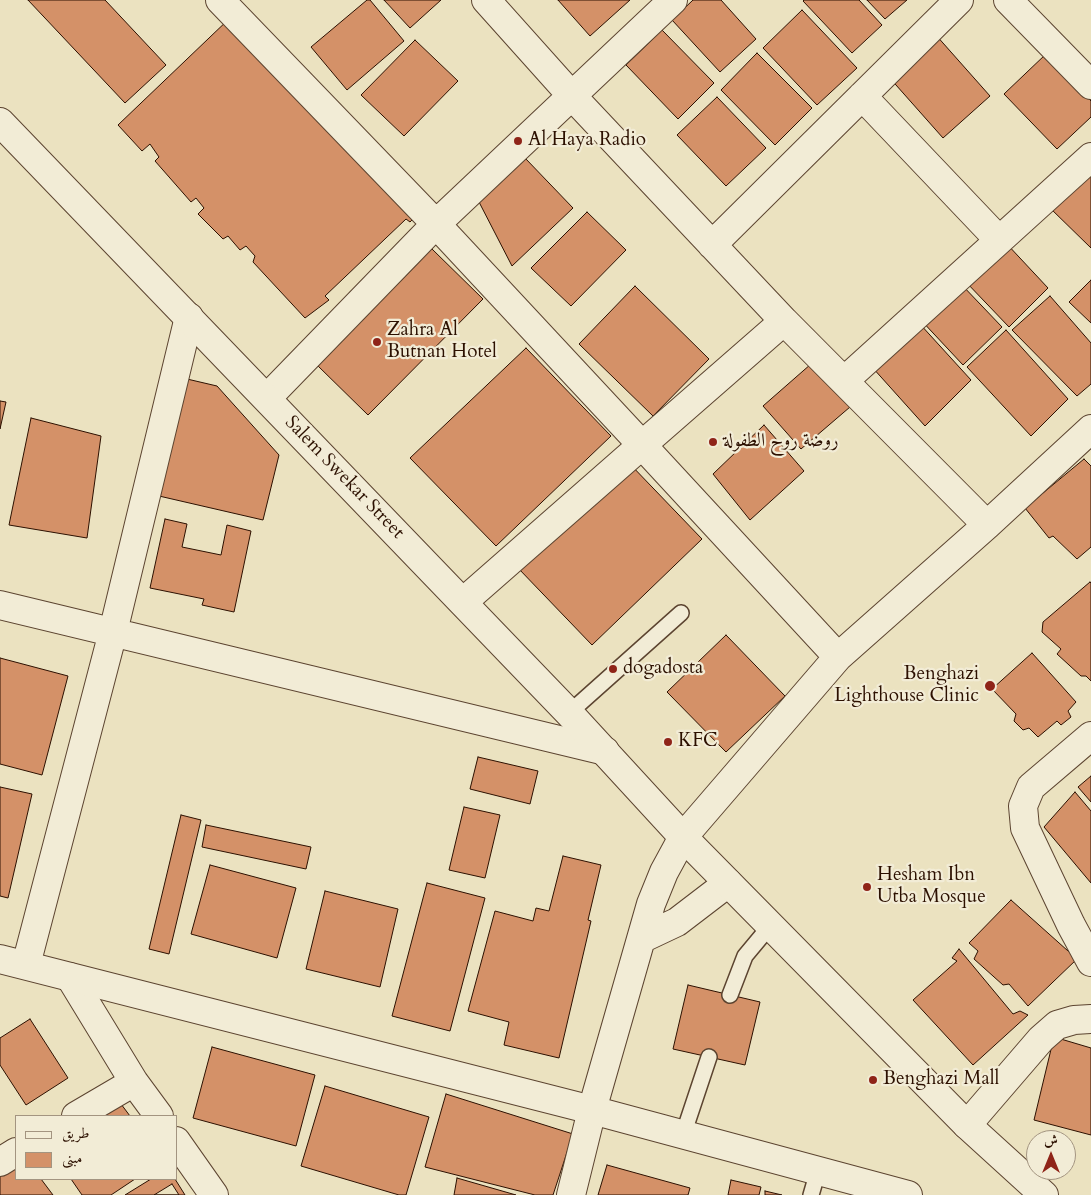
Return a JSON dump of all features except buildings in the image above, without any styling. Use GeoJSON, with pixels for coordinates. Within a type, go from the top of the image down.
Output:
{"type":"FeatureCollection","features":[{"type":"Feature","properties":{"kind":"street"},"geometry":{"type":"LineString","coordinates":[[220,0],[436,224],[838,657]]}},
{"type":"Feature","properties":{"kind":"street"},"geometry":{"type":"LineString","coordinates":[[486,0],[572,96],[784,321],[987,524]]}},
{"type":"Feature","properties":{"kind":"street"},"geometry":{"type":"LineString","coordinates":[[267,398],[436,224],[674,0]]}},
{"type":"Feature","properties":{"kind":"street"},"geometry":{"type":"LineString","coordinates":[[712,244],[959,0]]}},
{"type":"Feature","properties":{"kind":"street"},"geometry":{"type":"LineString","coordinates":[[1008,0],[1091,85]]}},
{"type":"Feature","properties":{"kind":"street"},"geometry":{"type":"LineString","coordinates":[[862,96],[999,240]]}},
{"type":"Feature","properties":{"kind":"street","name":"Salem Swekar Street"},"geometry":{"type":"LineString","coordinates":[[0,122],[463,602],[605,751],[683,837],[967,1126],[1044,1195]]}},
{"type":"Feature","properties":{"kind":"street"},"geometry":{"type":"LineString","coordinates":[[844,381],[1091,157]]}},
{"type":"Feature","properties":{"kind":"street"},"geometry":{"type":"LineString","coordinates":[[26,966],[113,632],[189,317]]}},
{"type":"Feature","properties":{"kind":"street"},"geometry":{"type":"LineString","coordinates":[[463,602],[784,321]]}},
{"type":"Feature","properties":{"kind":"street"},"geometry":{"type":"LineString","coordinates":[[571,1195],[592,1110],[651,904],[683,837],[838,657],[1091,429]]}},
{"type":"Feature","properties":{"kind":"street"},"geometry":{"type":"LineString","coordinates":[[0,604],[605,751]]}},
{"type":"Feature","properties":{"kind":"street"},"geometry":{"type":"LineString","coordinates":[[1091,736],[1031,787],[1023,806],[1025,828],[1071,925],[1091,962]]}},
{"type":"Feature","properties":{"kind":"street"},"geometry":{"type":"LineString","coordinates":[[641,939],[677,922],[728,883]]}},
{"type":"Feature","properties":{"kind":"street"},"geometry":{"type":"LineString","coordinates":[[0,959],[592,1110],[683,1135],[815,1183],[908,1195]]}},
{"type":"Feature","properties":{"kind":"street"},"geometry":{"type":"LineString","coordinates":[[70,977],[134,1082],[158,1115]]}},
{"type":"Feature","properties":{"kind":"street"},"geometry":{"type":"LineString","coordinates":[[967,1126],[1041,1039],[1057,1026],[1074,1020],[1091,1019]]}},
{"type":"Feature","properties":{"kind":"street"},"geometry":{"type":"LineString","coordinates":[[78,1115],[134,1082]]}},
{"type":"Feature","properties":{"kind":"street"},"geometry":{"type":"LineString","coordinates":[[178,1144],[214,1195]]}},
{"type":"Feature","properties":{"kind":"street"},"geometry":{"type":"LineString","coordinates":[[0,1162],[15,1153]]}},
{"type":"Feature","properties":{"kind":"lane"},"geometry":{"type":"LineString","coordinates":[[569,713],[681,613]]}},
{"type":"Feature","properties":{"kind":"lane"},"geometry":{"type":"LineString","coordinates":[[730,995],[745,956],[770,926]]}},
{"type":"Feature","properties":{"kind":"lane"},"geometry":{"type":"LineString","coordinates":[[683,1135],[709,1057]]}},
{"type":"Feature","properties":{"kind":"place","name":"Al Haya Radio"},"geometry":{"type":"Point","coordinates":[518,141]}},
{"type":"Feature","properties":{"kind":"place","name":"Zahra Al Butnan Hotel"},"geometry":{"type":"Point","coordinates":[377,342]}},
{"type":"Feature","properties":{"kind":"place","name":"روضة روح الطفولة"},"geometry":{"type":"Point","coordinates":[713,442]}},
{"type":"Feature","properties":{"kind":"place","name":"dogadosta"},"geometry":{"type":"Point","coordinates":[613,669]}},
{"type":"Feature","properties":{"kind":"place","name":"Benghazi Lighthouse Clinic"},"geometry":{"type":"Point","coordinates":[990,686]}},
{"type":"Feature","properties":{"kind":"place","name":"KFC"},"geometry":{"type":"Point","coordinates":[668,742]}},
{"type":"Feature","properties":{"kind":"place","name":"Hesham Ibn Utba Mosque"},"geometry":{"type":"Point","coordinates":[867,887]}},
{"type":"Feature","properties":{"kind":"place","name":"Benghazi Mall"},"geometry":{"type":"Point","coordinates":[873,1080]}}]}
